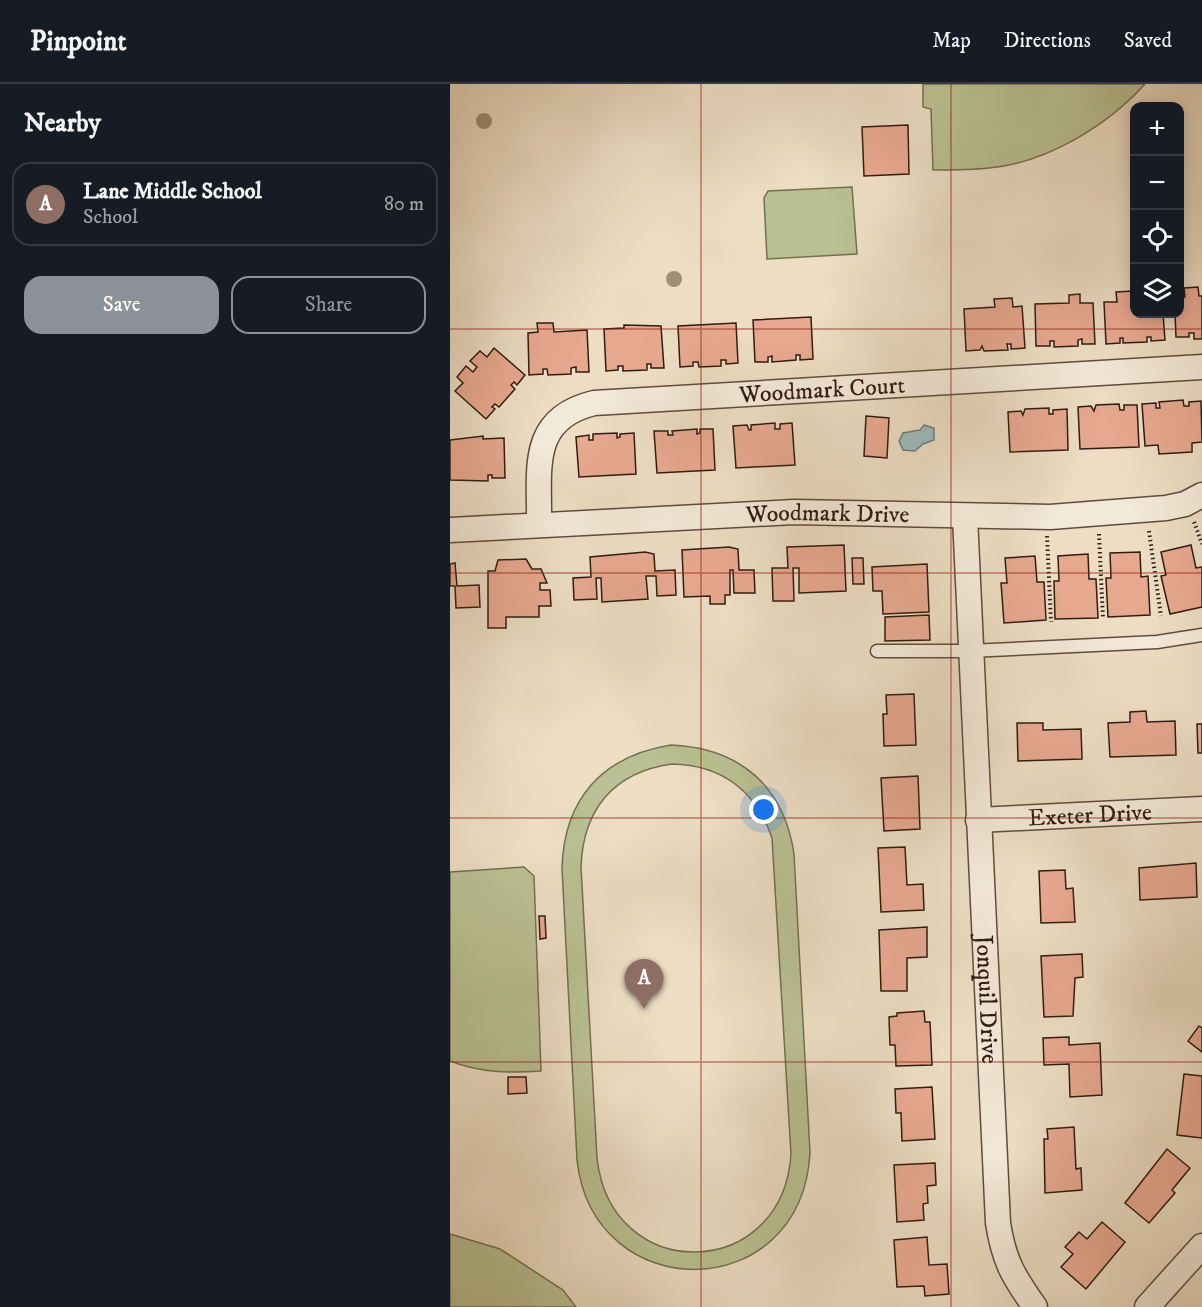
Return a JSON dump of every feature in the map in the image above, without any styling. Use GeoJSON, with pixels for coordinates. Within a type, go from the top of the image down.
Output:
{"type":"FeatureCollection","features":[{"type":"Feature","properties":{"kind":"street","name":"Woodmark Court"},"geometry":{"type":"LineString","coordinates":[[539,525],[540,449],[549,430],[564,414],[584,405],[1202,367]]}},
{"type":"Feature","properties":{"kind":"street","name":"Woodmark Drive"},"geometry":{"type":"LineString","coordinates":[[450,530],[794,512],[1050,517],[1139,512],[1185,504],[1202,495]]}},
{"type":"Feature","properties":{"kind":"street","name":"Jonquil Drive"},"geometry":{"type":"LineString","coordinates":[[965,517],[999,1223],[1002,1251],[1016,1281],[1035,1307]]}},
{"type":"Feature","properties":{"kind":"street","name":"Exeter Drive"},"geometry":{"type":"LineString","coordinates":[[978,820],[1202,809]]}},
{"type":"Feature","properties":{"kind":"street"},"geometry":{"type":"LineString","coordinates":[[1147,1307],[1202,1246]]}},
{"type":"Feature","properties":{"kind":"lane"},"geometry":{"type":"LineString","coordinates":[[877,651],[970,651],[1156,642],[1202,635]]}},
{"type":"Feature","properties":{"kind":"path"},"geometry":{"type":"LineString","coordinates":[[1194,521],[1202,544]]}},
{"type":"Feature","properties":{"kind":"path"},"geometry":{"type":"LineString","coordinates":[[1149,530],[1161,616]]}},
{"type":"Feature","properties":{"kind":"path"},"geometry":{"type":"LineString","coordinates":[[1099,533],[1103,619]]}},
{"type":"Feature","properties":{"kind":"path"},"geometry":{"type":"LineString","coordinates":[[1047,536],[1051,622]]}},
{"type":"Feature","properties":{"kind":"green space"},"geometry":{"type":"Polygon","coordinates":[[[923,84],[1145,84],[1113,114],[1094,128],[1032,159],[989,168],[933,170],[931,109],[923,107],[923,84]]]}},
{"type":"Feature","properties":{"kind":"green space"},"geometry":{"type":"Polygon","coordinates":[[[852,187],[857,254],[767,259],[764,198],[768,191],[852,187]]]}},
{"type":"Feature","properties":{"kind":"green space"},"geometry":{"type":"Polygon","coordinates":[[[671,745],[696,748],[738,763],[755,775],[769,790],[789,830],[794,854],[810,1153],[798,1204],[772,1240],[737,1262],[696,1269],[655,1263],[619,1243],[591,1208],[577,1160],[562,868],[564,843],[570,821],[591,785],[625,759],[671,745]],[[672,764],[652,768],[618,785],[595,811],[583,846],[581,867],[597,1158],[609,1200],[632,1229],[662,1247],[696,1252],[730,1245],[759,1227],[781,1196],[791,1154],[772,838],[765,821],[747,794],[721,775],[690,766],[672,764]]]}},
{"type":"Feature","properties":{"kind":"green space"},"geometry":{"type":"Polygon","coordinates":[[[524,867],[534,876],[541,1071],[495,1071],[461,1065],[450,1061],[450,872],[524,867]]]}},
{"type":"Feature","properties":{"kind":"green space"},"geometry":{"type":"Polygon","coordinates":[[[450,1234],[500,1249],[563,1290],[576,1307],[450,1307],[450,1234]]]}},
{"type":"Feature","properties":{"kind":"water"},"geometry":{"type":"Polygon","coordinates":[[[924,425],[934,428],[934,440],[923,444],[915,451],[903,450],[899,441],[903,433],[920,430],[924,425]]]}},
{"type":"Feature","properties":{"kind":"building"},"geometry":{"type":"Polygon","coordinates":[[[908,125],[909,174],[864,176],[862,127],[908,125]]]}},
{"type":"Feature","properties":{"kind":"building"},"geometry":{"type":"Polygon","coordinates":[[[1198,287],[1199,296],[1202,296],[1202,339],[1194,339],[1194,333],[1189,333],[1189,337],[1176,337],[1175,318],[1184,318],[1184,288],[1198,287]]]}},
{"type":"Feature","properties":{"kind":"building"},"geometry":{"type":"Polygon","coordinates":[[[1130,291],[1130,318],[1163,318],[1165,340],[1151,341],[1151,337],[1147,337],[1147,342],[1123,343],[1123,338],[1120,338],[1120,343],[1106,344],[1104,302],[1117,302],[1116,292],[1130,291]]]}},
{"type":"Feature","properties":{"kind":"building"},"geometry":{"type":"Polygon","coordinates":[[[1080,294],[1080,303],[1093,303],[1095,344],[1082,344],[1082,339],[1078,340],[1078,346],[1054,347],[1054,341],[1050,341],[1050,346],[1036,346],[1035,304],[1069,303],[1069,295],[1080,294]]]}},
{"type":"Feature","properties":{"kind":"building"},"geometry":{"type":"Polygon","coordinates":[[[1012,298],[1013,307],[1022,306],[1025,348],[1011,349],[1011,344],[1007,344],[1008,350],[984,351],[982,346],[980,350],[966,351],[964,309],[995,307],[994,299],[1012,298]]]}},
{"type":"Feature","properties":{"kind":"building"},"geometry":{"type":"Polygon","coordinates":[[[811,317],[813,359],[800,360],[800,355],[796,355],[796,360],[772,362],[772,356],[768,357],[768,362],[755,362],[753,320],[811,317]]]}},
{"type":"Feature","properties":{"kind":"building"},"geometry":{"type":"Polygon","coordinates":[[[537,323],[553,323],[554,332],[587,330],[589,372],[576,372],[576,367],[571,368],[571,374],[548,375],[547,369],[543,369],[543,374],[529,375],[528,333],[538,332],[537,323]]]}},
{"type":"Feature","properties":{"kind":"building"},"geometry":{"type":"Polygon","coordinates":[[[736,323],[738,363],[726,364],[726,360],[721,360],[721,366],[699,367],[698,362],[693,362],[693,366],[680,367],[678,326],[736,323]]]}},
{"type":"Feature","properties":{"kind":"building"},"geometry":{"type":"Polygon","coordinates":[[[624,325],[661,326],[664,368],[651,368],[651,364],[647,364],[647,370],[623,371],[623,366],[618,366],[618,370],[606,371],[604,329],[624,328],[624,325]]]}},
{"type":"Feature","properties":{"kind":"building"},"geometry":{"type":"Polygon","coordinates":[[[494,348],[525,375],[517,385],[514,382],[511,385],[515,389],[499,407],[495,404],[492,407],[495,409],[486,419],[455,391],[463,383],[457,377],[466,366],[473,372],[477,367],[470,361],[480,351],[487,357],[494,348]]]}},
{"type":"Feature","properties":{"kind":"building"},"geometry":{"type":"Polygon","coordinates":[[[1183,400],[1184,406],[1189,406],[1189,402],[1201,401],[1202,442],[1192,443],[1192,452],[1159,454],[1158,445],[1145,446],[1142,404],[1156,403],[1156,408],[1160,408],[1159,402],[1183,400]]]}},
{"type":"Feature","properties":{"kind":"building"},"geometry":{"type":"Polygon","coordinates":[[[1119,404],[1120,410],[1124,410],[1124,405],[1137,405],[1139,447],[1080,449],[1078,407],[1091,406],[1094,411],[1096,405],[1119,404]]]}},
{"type":"Feature","properties":{"kind":"building"},"geometry":{"type":"Polygon","coordinates":[[[1049,408],[1049,414],[1053,414],[1053,410],[1067,409],[1068,450],[1010,452],[1008,412],[1021,411],[1023,415],[1025,409],[1049,408]]]}},
{"type":"Feature","properties":{"kind":"building"},"geometry":{"type":"Polygon","coordinates":[[[866,416],[889,418],[887,458],[864,456],[866,416]]]}},
{"type":"Feature","properties":{"kind":"building"},"geometry":{"type":"Polygon","coordinates":[[[775,423],[775,429],[780,429],[780,424],[792,423],[795,465],[736,468],[733,426],[747,425],[751,430],[751,425],[775,423]]]}},
{"type":"Feature","properties":{"kind":"building"},"geometry":{"type":"Polygon","coordinates":[[[697,429],[697,434],[700,433],[700,429],[713,429],[715,470],[657,473],[654,431],[668,431],[668,435],[673,435],[672,431],[697,429]]]}},
{"type":"Feature","properties":{"kind":"building"},"geometry":{"type":"Polygon","coordinates":[[[617,433],[617,438],[620,434],[634,433],[636,474],[579,477],[576,437],[589,435],[589,440],[593,440],[593,434],[617,433]]]}},
{"type":"Feature","properties":{"kind":"building"},"geometry":{"type":"Polygon","coordinates":[[[483,436],[483,439],[504,438],[505,478],[492,478],[492,475],[488,475],[488,481],[450,480],[450,440],[483,436]]]}},
{"type":"Feature","properties":{"kind":"building"},"geometry":{"type":"Polygon","coordinates":[[[844,545],[846,591],[799,593],[799,568],[793,568],[794,601],[773,601],[772,568],[788,568],[787,547],[844,545]]]}},
{"type":"Feature","properties":{"kind":"building"},"geometry":{"type":"Polygon","coordinates":[[[1191,545],[1196,568],[1202,567],[1202,607],[1170,614],[1161,576],[1166,575],[1161,552],[1191,545]]]}},
{"type":"Feature","properties":{"kind":"building"},"geometry":{"type":"Polygon","coordinates":[[[729,547],[738,549],[739,570],[754,570],[755,593],[734,593],[733,570],[730,570],[730,595],[725,595],[725,604],[710,604],[710,596],[684,597],[682,550],[729,547]]]}},
{"type":"Feature","properties":{"kind":"building"},"geometry":{"type":"Polygon","coordinates":[[[645,552],[654,554],[655,571],[675,570],[676,595],[657,596],[656,576],[646,576],[648,599],[602,602],[601,578],[596,578],[597,599],[574,600],[573,578],[591,577],[590,557],[645,552]]]}},
{"type":"Feature","properties":{"kind":"building"},"geometry":{"type":"Polygon","coordinates":[[[1140,552],[1141,577],[1148,576],[1150,615],[1108,617],[1106,578],[1111,578],[1110,553],[1140,552]]]}},
{"type":"Feature","properties":{"kind":"building"},"geometry":{"type":"Polygon","coordinates":[[[1088,554],[1089,579],[1096,579],[1098,618],[1055,619],[1054,581],[1059,581],[1058,556],[1088,554]]]}},
{"type":"Feature","properties":{"kind":"building"},"geometry":{"type":"Polygon","coordinates":[[[1035,556],[1037,582],[1044,582],[1046,620],[1004,623],[1001,583],[1007,583],[1005,558],[1035,556]]]}},
{"type":"Feature","properties":{"kind":"building"},"geometry":{"type":"Polygon","coordinates":[[[852,558],[863,558],[864,584],[853,584],[852,558]]]}},
{"type":"Feature","properties":{"kind":"building"},"geometry":{"type":"Polygon","coordinates":[[[526,559],[532,569],[541,569],[547,583],[540,583],[540,590],[550,590],[551,606],[539,606],[539,617],[506,617],[506,628],[488,628],[488,571],[495,571],[498,560],[526,559]]]}},
{"type":"Feature","properties":{"kind":"building"},"geometry":{"type":"Polygon","coordinates":[[[455,563],[457,586],[479,585],[480,607],[456,608],[455,586],[450,586],[450,564],[455,563]]]}},
{"type":"Feature","properties":{"kind":"building"},"geometry":{"type":"Polygon","coordinates":[[[927,564],[929,612],[883,614],[882,591],[873,591],[872,567],[927,564]]]}},
{"type":"Feature","properties":{"kind":"building"},"geometry":{"type":"Polygon","coordinates":[[[929,615],[930,640],[885,641],[885,617],[929,615]]]}},
{"type":"Feature","properties":{"kind":"building"},"geometry":{"type":"Polygon","coordinates":[[[914,694],[916,745],[884,746],[883,714],[887,714],[886,695],[914,694]]]}},
{"type":"Feature","properties":{"kind":"building"},"geometry":{"type":"Polygon","coordinates":[[[1146,711],[1147,722],[1175,721],[1176,755],[1110,757],[1108,723],[1130,722],[1130,712],[1146,711]]]}},
{"type":"Feature","properties":{"kind":"building"},"geometry":{"type":"Polygon","coordinates":[[[1017,723],[1043,723],[1043,730],[1081,729],[1082,759],[1018,761],[1017,723]]]}},
{"type":"Feature","properties":{"kind":"building"},"geometry":{"type":"Polygon","coordinates":[[[1197,724],[1202,724],[1202,753],[1198,753],[1197,724]]]}},
{"type":"Feature","properties":{"kind":"building"},"geometry":{"type":"Polygon","coordinates":[[[918,776],[920,829],[884,831],[881,778],[918,776]]]}},
{"type":"Feature","properties":{"kind":"building"},"geometry":{"type":"Polygon","coordinates":[[[905,847],[907,885],[923,884],[924,910],[881,912],[878,848],[905,847]]]}},
{"type":"Feature","properties":{"kind":"building"},"geometry":{"type":"Polygon","coordinates":[[[1196,863],[1197,897],[1140,900],[1139,868],[1196,863]]]}},
{"type":"Feature","properties":{"kind":"building"},"geometry":{"type":"Polygon","coordinates":[[[1065,870],[1066,889],[1073,888],[1075,922],[1041,923],[1039,871],[1065,870]]]}},
{"type":"Feature","properties":{"kind":"building"},"geometry":{"type":"Polygon","coordinates":[[[539,916],[545,916],[546,938],[540,939],[539,916]]]}},
{"type":"Feature","properties":{"kind":"building"},"geometry":{"type":"Polygon","coordinates":[[[927,927],[927,957],[907,958],[907,991],[881,991],[879,930],[927,927]]]}},
{"type":"Feature","properties":{"kind":"building"},"geometry":{"type":"Polygon","coordinates":[[[1082,954],[1083,977],[1075,978],[1073,1016],[1044,1017],[1041,956],[1082,954]]]}},
{"type":"Feature","properties":{"kind":"building"},"geometry":{"type":"Polygon","coordinates":[[[924,1011],[925,1022],[930,1022],[932,1065],[896,1066],[895,1045],[890,1045],[889,1017],[897,1016],[897,1013],[924,1011]]]}},
{"type":"Feature","properties":{"kind":"building"},"geometry":{"type":"Polygon","coordinates":[[[1199,1026],[1202,1028],[1202,1052],[1188,1041],[1199,1026]]]}},
{"type":"Feature","properties":{"kind":"building"},"geometry":{"type":"Polygon","coordinates":[[[1069,1037],[1069,1045],[1100,1043],[1102,1095],[1070,1097],[1069,1064],[1044,1065],[1043,1038],[1069,1037]]]}},
{"type":"Feature","properties":{"kind":"building"},"geometry":{"type":"Polygon","coordinates":[[[1184,1074],[1202,1076],[1202,1138],[1177,1135],[1184,1074]]]}},
{"type":"Feature","properties":{"kind":"building"},"geometry":{"type":"Polygon","coordinates":[[[508,1077],[526,1077],[527,1093],[508,1094],[508,1077]]]}},
{"type":"Feature","properties":{"kind":"building"},"geometry":{"type":"Polygon","coordinates":[[[932,1087],[935,1139],[902,1141],[901,1113],[896,1113],[895,1089],[932,1087]]]}},
{"type":"Feature","properties":{"kind":"building"},"geometry":{"type":"Polygon","coordinates":[[[1074,1127],[1076,1169],[1081,1168],[1082,1190],[1045,1193],[1044,1139],[1048,1139],[1047,1129],[1074,1127]]]}},
{"type":"Feature","properties":{"kind":"building"},"geometry":{"type":"Polygon","coordinates":[[[1167,1149],[1190,1168],[1172,1190],[1175,1193],[1149,1223],[1125,1203],[1167,1149]]]}},
{"type":"Feature","properties":{"kind":"building"},"geometry":{"type":"Polygon","coordinates":[[[935,1163],[936,1185],[927,1186],[928,1203],[923,1204],[924,1220],[897,1222],[894,1165],[935,1163]]]}},
{"type":"Feature","properties":{"kind":"building"},"geometry":{"type":"Polygon","coordinates":[[[1102,1222],[1125,1242],[1086,1289],[1061,1267],[1073,1254],[1065,1247],[1079,1232],[1087,1239],[1102,1222]]]}},
{"type":"Feature","properties":{"kind":"building"},"geometry":{"type":"Polygon","coordinates":[[[927,1237],[929,1265],[947,1264],[949,1294],[925,1296],[924,1286],[897,1287],[894,1240],[927,1237]]]}},
{"type":"Feature","properties":{"kind":"place","name":"Lane Middle School"},"geometry":{"type":"Point","coordinates":[644,1009]}}]}
